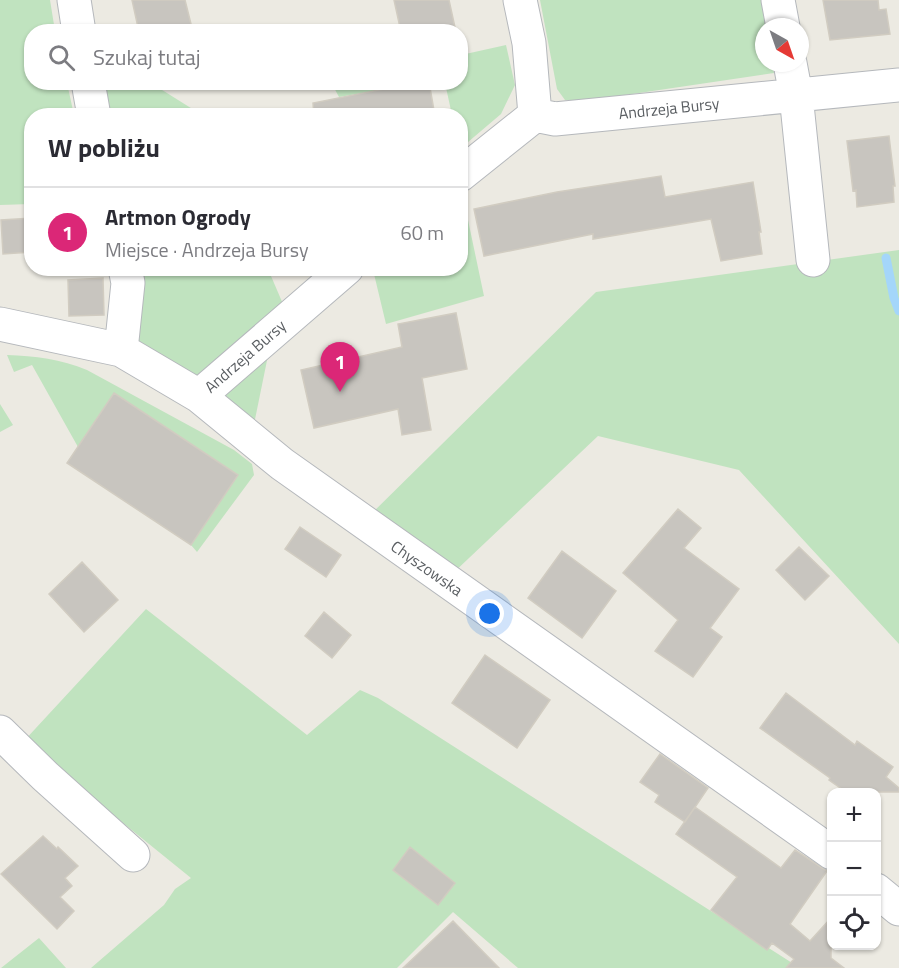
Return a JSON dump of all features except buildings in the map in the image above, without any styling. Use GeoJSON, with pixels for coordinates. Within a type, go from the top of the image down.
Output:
{"type":"FeatureCollection","features":[{"type":"Feature","properties":{"kind":"street"},"geometry":{"type":"LineString","coordinates":[[74,0],[78,24]]}},
{"type":"Feature","properties":{"kind":"street"},"geometry":{"type":"LineString","coordinates":[[468,169],[535,115],[528,43],[520,0]]}},
{"type":"Feature","properties":{"kind":"street"},"geometry":{"type":"LineString","coordinates":[[778,0],[781,18]]}},
{"type":"Feature","properties":{"kind":"street"},"geometry":{"type":"LineString","coordinates":[[792,72],[813,260]]}},
{"type":"Feature","properties":{"kind":"street","name":"Andrzeja Bursy"},"geometry":{"type":"LineString","coordinates":[[535,115],[555,119],[899,86]]}},
{"type":"Feature","properties":{"kind":"street"},"geometry":{"type":"LineString","coordinates":[[89,90],[93,108]]}},
{"type":"Feature","properties":{"kind":"street"},"geometry":{"type":"LineString","coordinates":[[121,350],[128,283],[127,276]]}},
{"type":"Feature","properties":{"kind":"street","name":"Andrzeja Bursy"},"geometry":{"type":"LineString","coordinates":[[199,396],[337,276]]}},
{"type":"Feature","properties":{"kind":"street","name":"Chyszowska"},"geometry":{"type":"LineString","coordinates":[[0,324],[121,350],[199,396],[282,464],[827,850]]}},
{"type":"Feature","properties":{"kind":"street"},"geometry":{"type":"LineString","coordinates":[[0,732],[133,855]]}},
{"type":"Feature","properties":{"kind":"street"},"geometry":{"type":"LineString","coordinates":[[881,894],[899,909]]}},
{"type":"Feature","properties":{"kind":"green space"},"geometry":{"type":"Polygon","coordinates":[[[0,0],[50,0],[54,24],[24,24],[24,90],[69,90],[72,108],[24,108],[24,204],[0,205],[0,0]]]}},
{"type":"Feature","properties":{"kind":"green space"},"geometry":{"type":"Polygon","coordinates":[[[540,0],[763,0],[766,18],[755,18],[755,72],[774,73],[585,101],[565,100],[557,89],[540,0]]]}},
{"type":"Feature","properties":{"kind":"green space"},"geometry":{"type":"Polygon","coordinates":[[[506,45],[515,85],[501,114],[468,142],[468,108],[450,108],[447,90],[468,90],[468,53],[506,45]]]}},
{"type":"Feature","properties":{"kind":"green space"},"geometry":{"type":"Polygon","coordinates":[[[89,90],[162,90],[191,108],[93,108],[89,90]]]}},
{"type":"Feature","properties":{"kind":"green space"},"geometry":{"type":"Polygon","coordinates":[[[335,90],[380,90],[339,97],[335,90]]]}},
{"type":"Feature","properties":{"kind":"green space"},"geometry":{"type":"Polygon","coordinates":[[[468,220],[484,296],[386,324],[374,276],[468,276],[468,220]]]}},
{"type":"Feature","properties":{"kind":"green space"},"geometry":{"type":"Polygon","coordinates":[[[899,250],[899,644],[739,470],[598,436],[450,576],[363,522],[596,292],[899,250]]]}},
{"type":"Feature","properties":{"kind":"green space"},"geometry":{"type":"Polygon","coordinates":[[[125,276],[271,276],[289,318],[273,331],[251,439],[121,350],[125,276]]]}},
{"type":"Feature","properties":{"kind":"green space"},"geometry":{"type":"Polygon","coordinates":[[[7,355],[48,359],[87,370],[234,450],[252,464],[254,475],[197,552],[191,545],[238,475],[114,393],[78,447],[32,365],[14,372],[7,355]]]}},
{"type":"Feature","properties":{"kind":"green space"},"geometry":{"type":"Polygon","coordinates":[[[0,404],[13,425],[0,432],[0,404]]]}},
{"type":"Feature","properties":{"kind":"green space"},"geometry":{"type":"Polygon","coordinates":[[[146,609],[307,735],[360,690],[378,698],[800,968],[518,968],[453,912],[397,968],[91,968],[164,905],[175,889],[191,878],[23,742],[146,609]]]}},
{"type":"Feature","properties":{"kind":"green space"},"geometry":{"type":"Polygon","coordinates":[[[39,938],[66,968],[1,968],[39,938]]]}},
{"type":"Feature","properties":{"kind":"waterway"},"geometry":{"type":"LineString","coordinates":[[886,258],[899,311]]}},
{"type":"Feature","properties":{"kind":"place","name":"Artmon Ogrody"},"geometry":{"type":"Point","coordinates":[340,392]}}]}
